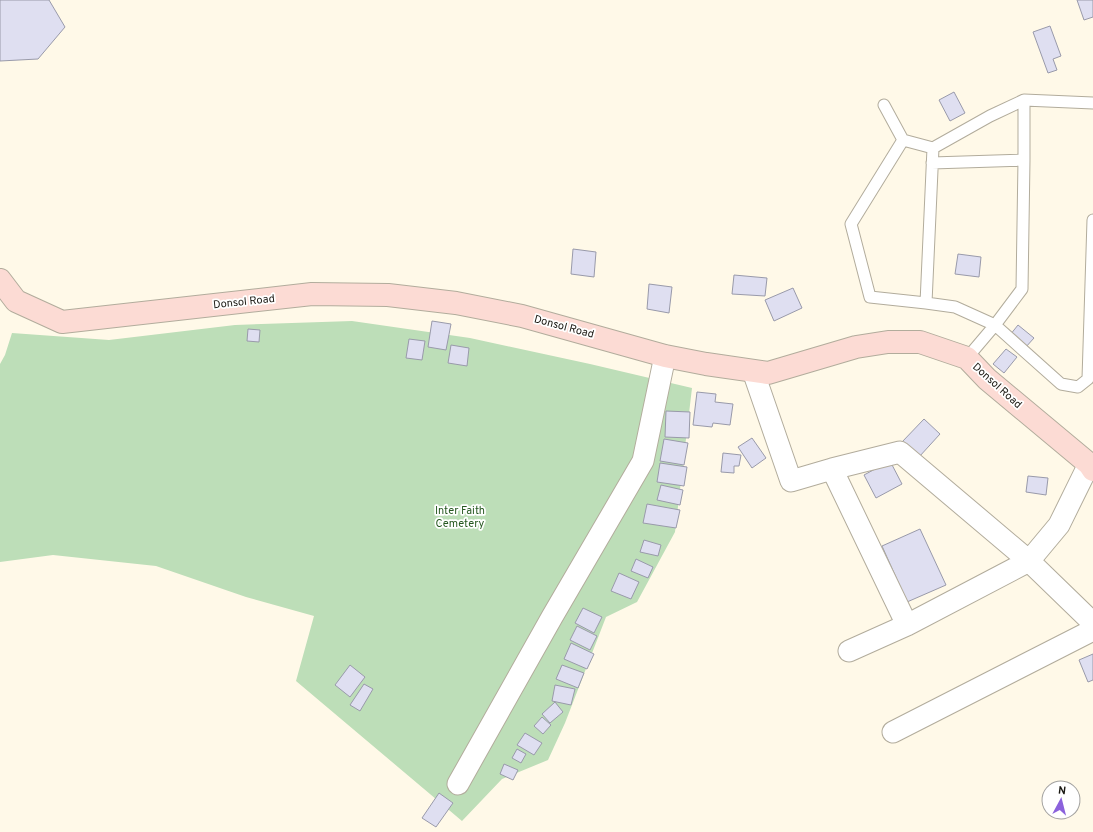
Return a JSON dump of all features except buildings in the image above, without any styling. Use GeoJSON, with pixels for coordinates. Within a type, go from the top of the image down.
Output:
{"type":"FeatureCollection","features":[{"type":"Feature","properties":{"kind":"main road","name":"Donsol Road"},"geometry":{"type":"LineString","coordinates":[[0,280],[16,301],[62,322],[312,294],[388,295],[456,303],[522,316],[665,356],[706,364],[768,373],[856,347],[888,342],[920,342],[967,358],[988,379],[1091,467]]}},
{"type":"Feature","properties":{"kind":"street"},"geometry":{"type":"LineString","coordinates":[[458,784],[642,461],[665,356]]}},
{"type":"Feature","properties":{"kind":"street"},"geometry":{"type":"LineString","coordinates":[[753,371],[792,481],[832,468],[900,452],[1029,561],[1093,623]]}},
{"type":"Feature","properties":{"kind":"street"},"geometry":{"type":"LineString","coordinates":[[849,651],[907,625],[1029,561],[1059,525],[1091,467]]}},
{"type":"Feature","properties":{"kind":"street"},"geometry":{"type":"LineString","coordinates":[[832,468],[907,625]]}},
{"type":"Feature","properties":{"kind":"street"},"geometry":{"type":"LineString","coordinates":[[893,732],[1093,630]]}},
{"type":"Feature","properties":{"kind":"lane"},"geometry":{"type":"LineString","coordinates":[[884,105],[903,140],[933,148],[990,116],[1024,100],[1093,103]]}},
{"type":"Feature","properties":{"kind":"lane"},"geometry":{"type":"LineString","coordinates":[[967,358],[995,325],[1022,289],[1024,100]]}},
{"type":"Feature","properties":{"kind":"lane"},"geometry":{"type":"LineString","coordinates":[[903,140],[851,224],[870,297],[955,307],[995,325],[1061,384],[1078,387],[1088,379],[1093,220]]}},
{"type":"Feature","properties":{"kind":"lane"},"geometry":{"type":"LineString","coordinates":[[926,303],[933,148]]}},
{"type":"Feature","properties":{"kind":"lane"},"geometry":{"type":"LineString","coordinates":[[932,162],[1024,160]]}},
{"type":"Feature","properties":{"kind":"green space","name":"Inter Faith Cemetery"},"geometry":{"type":"Polygon","coordinates":[[[352,321],[470,338],[692,388],[675,532],[637,602],[606,617],[565,723],[548,760],[502,779],[462,821],[296,681],[314,616],[246,597],[156,566],[53,555],[0,562],[0,364],[5,355],[12,333],[109,340],[235,325],[352,321]]]}}]}
